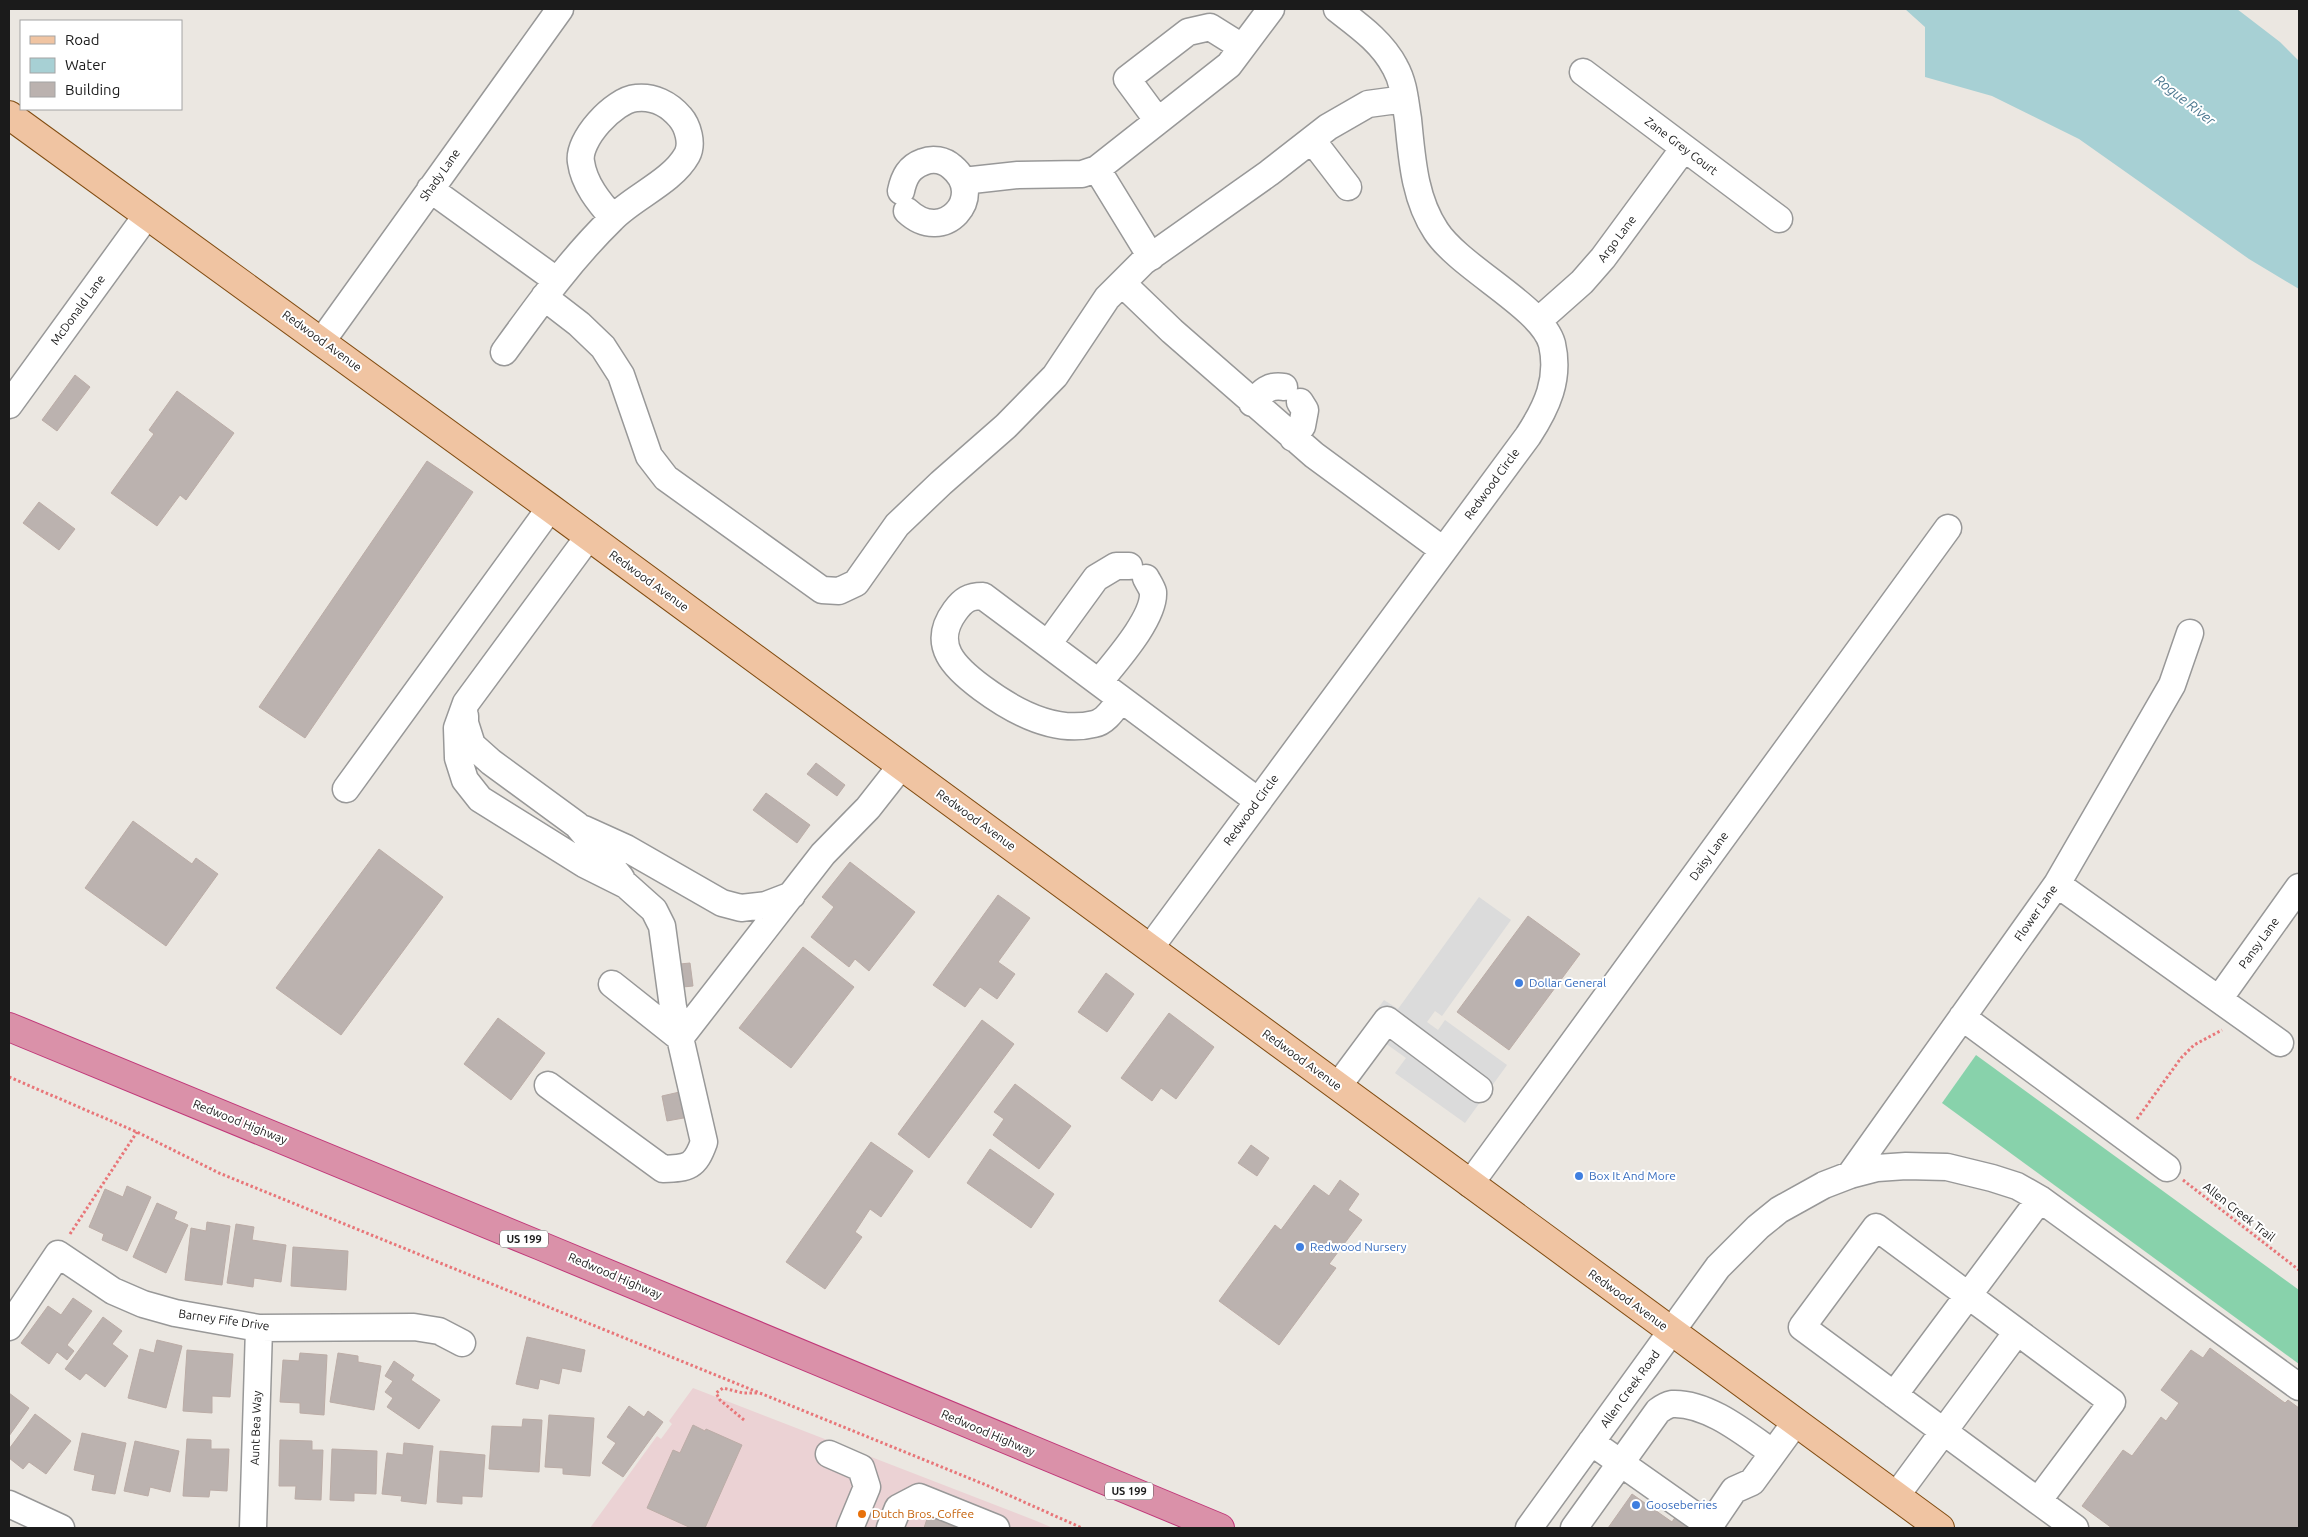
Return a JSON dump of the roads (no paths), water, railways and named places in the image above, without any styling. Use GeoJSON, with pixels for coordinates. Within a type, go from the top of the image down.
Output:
{"type":"FeatureCollection","features":[{"type":"Feature","properties":{"kind":"highway","name":"Redwood Highway"},"geometry":{"type":"LineString","coordinates":[[9,1027],[1220,1528]]}},
{"type":"Feature","properties":{"kind":"main road","name":"Redwood Avenue"},"geometry":{"type":"LineString","coordinates":[[9,115],[589,536],[1940,1528]]}},
{"type":"Feature","properties":{"kind":"street","name":"Shady Lane"},"geometry":{"type":"LineString","coordinates":[[322,341],[560,9]]}},
{"type":"Feature","properties":{"kind":"street"},"geometry":{"type":"LineString","coordinates":[[963,180],[1018,175],[1082,174],[1097,169],[1229,65],[1271,9]]}},
{"type":"Feature","properties":{"kind":"street","name":"Redwood Circle"},"geometry":{"type":"LineString","coordinates":[[1150,948],[1528,436],[1542,414],[1553,385],[1554,358],[1547,332],[1538,321],[1474,269],[1437,233],[1423,208],[1415,179],[1405,99],[1396,68],[1382,47],[1337,9]]}},
{"type":"Feature","properties":{"kind":"street"},"geometry":{"type":"LineString","coordinates":[[1158,120],[1127,80],[1188,32],[1210,27],[1242,48]]}},
{"type":"Feature","properties":{"kind":"street","name":"Zane Grey Court"},"geometry":{"type":"LineString","coordinates":[[1583,72],[1779,219]]}},
{"type":"Feature","properties":{"kind":"street"},"geometry":{"type":"LineString","coordinates":[[504,352],[550,288],[613,218],[680,166],[688,154],[690,137],[680,117],[657,99],[634,98],[614,108],[595,127],[581,149],[580,163],[594,195],[613,218]]}},
{"type":"Feature","properties":{"kind":"street"},"geometry":{"type":"LineString","coordinates":[[430,189],[550,288],[579,324],[603,347],[621,375],[650,456],[666,478],[822,590],[839,591],[856,583],[897,525],[941,483],[1006,426],[1055,376],[1107,298],[1151,257],[1328,127],[1368,104],[1405,99]]}},
{"type":"Feature","properties":{"kind":"street"},"geometry":{"type":"LineString","coordinates":[[1312,140],[1348,187]]}},
{"type":"Feature","properties":{"kind":"street","name":"Argo Lane"},"geometry":{"type":"LineString","coordinates":[[1538,321],[1582,282],[1603,258],[1684,148]]}},
{"type":"Feature","properties":{"kind":"street"},"geometry":{"type":"LineString","coordinates":[[928,160],[939,160],[949,164],[963,180],[965,190],[960,210],[944,222],[924,223],[904,201],[903,180],[917,164],[928,160]]}},
{"type":"Feature","properties":{"kind":"street"},"geometry":{"type":"LineString","coordinates":[[1097,169],[1151,257]]}},
{"type":"Feature","properties":{"kind":"street","name":"McDonald Lane"},"geometry":{"type":"LineString","coordinates":[[9,405],[147,214]]}},
{"type":"Feature","properties":{"kind":"street"},"geometry":{"type":"LineString","coordinates":[[1122,283],[1172,332],[1293,438],[1444,550]]}},
{"type":"Feature","properties":{"kind":"street"},"geometry":{"type":"LineString","coordinates":[[1252,403],[1267,388],[1276,386],[1292,395],[1305,410],[1302,426],[1293,438]]}},
{"type":"Feature","properties":{"kind":"street"},"geometry":{"type":"LineString","coordinates":[[346,789],[550,508]]}},
{"type":"Feature","properties":{"kind":"street","name":"Daisy Lane"},"geometry":{"type":"LineString","coordinates":[[1470,1184],[1948,528]]}},
{"type":"Feature","properties":{"kind":"street"},"geometry":{"type":"LineString","coordinates":[[589,536],[466,703],[456,728],[458,758],[465,780],[480,799],[584,864],[626,884]]}},
{"type":"Feature","properties":{"kind":"street"},"geometry":{"type":"LineString","coordinates":[[1048,644],[1096,578],[1116,566],[1138,572],[1153,591],[1149,610],[1134,636],[1099,682]]}},
{"type":"Feature","properties":{"kind":"street"},"geometry":{"type":"LineString","coordinates":[[1121,699],[1110,714],[1096,724],[1075,727],[1049,723],[1021,714],[962,674],[950,659],[945,646],[944,631],[951,616],[961,602],[971,596],[983,596],[1258,800]]}},
{"type":"Feature","properties":{"kind":"street","name":"Flower Lane"},"geometry":{"type":"LineString","coordinates":[[1850,1174],[2058,884],[2172,685],[2190,633]]}},
{"type":"Feature","properties":{"kind":"street"},"geometry":{"type":"LineString","coordinates":[[466,703],[465,723],[472,745],[491,762],[577,825],[626,848],[722,902],[741,908],[766,905],[792,895]]}},
{"type":"Feature","properties":{"kind":"street"},"geometry":{"type":"LineString","coordinates":[[680,1038],[823,854],[868,808],[902,766]]}},
{"type":"Feature","properties":{"kind":"street"},"geometry":{"type":"LineString","coordinates":[[548,1085],[663,1170],[684,1168],[698,1158],[704,1142],[673,1007],[662,926],[654,910],[626,884],[577,825]]}},
{"type":"Feature","properties":{"kind":"street"},"geometry":{"type":"LineString","coordinates":[[2058,884],[2280,1043]]}},
{"type":"Feature","properties":{"kind":"street","name":"Pansy Lane"},"geometry":{"type":"LineString","coordinates":[[2219,999],[2299,887]]}},
{"type":"Feature","properties":{"kind":"street"},"geometry":{"type":"LineString","coordinates":[[612,984],[680,1038]]}},
{"type":"Feature","properties":{"kind":"street"},"geometry":{"type":"LineString","coordinates":[[1962,1017],[2167,1168]]}},
{"type":"Feature","properties":{"kind":"street"},"geometry":{"type":"LineString","coordinates":[[1338,1086],[1387,1020],[1479,1089]]}},
{"type":"Feature","properties":{"kind":"street","name":"Allen Creek Road"},"geometry":{"type":"LineString","coordinates":[[1529,1528],[1718,1267],[1758,1227],[1787,1206],[1824,1185],[1850,1174],[1877,1168],[1947,1167],[2017,1186],[2040,1199],[2299,1387]]}},
{"type":"Feature","properties":{"kind":"street"},"geometry":{"type":"LineString","coordinates":[[1894,1395],[2040,1199]]}},
{"type":"Feature","properties":{"kind":"street"},"geometry":{"type":"LineString","coordinates":[[2038,1502],[2112,1402],[1876,1227],[1802,1327],[2038,1502],[2075,1528]]}},
{"type":"Feature","properties":{"kind":"street","name":"Barney Fife Drive"},"geometry":{"type":"LineString","coordinates":[[9,1327],[58,1254],[113,1291],[143,1304],[175,1313],[259,1328],[414,1327],[439,1331],[462,1343]]}},
{"type":"Feature","properties":{"kind":"street","name":"Aunt Bea Way"},"geometry":{"type":"LineString","coordinates":[[253,1528],[259,1328]]}},
{"type":"Feature","properties":{"kind":"street"},"geometry":{"type":"LineString","coordinates":[[1896,1496],[2017,1332]]}},
{"type":"Feature","properties":{"kind":"street"},"geometry":{"type":"LineString","coordinates":[[1574,1528],[1658,1411],[1670,1404],[1695,1408],[1722,1419],[1773,1453]]}},
{"type":"Feature","properties":{"kind":"street"},"geometry":{"type":"LineString","coordinates":[[1591,1442],[1703,1520],[1713,1521],[1734,1490],[1752,1482],[1795,1423]]}},
{"type":"Feature","properties":{"kind":"street"},"geometry":{"type":"LineString","coordinates":[[829,1454],[861,1468],[867,1488],[850,1528]]}},
{"type":"Feature","properties":{"kind":"street"},"geometry":{"type":"LineString","coordinates":[[890,1528],[898,1508],[920,1497],[996,1528]]}},
{"type":"Feature","properties":{"kind":"street"},"geometry":{"type":"LineString","coordinates":[[9,1504],[61,1528]]}},
{"type":"Feature","properties":{"kind":"street"},"geometry":{"type":"LineString","coordinates":[[942,1507],[961,1526],[966,1528]]}},
{"type":"Feature","properties":{"kind":"water","name":"Rogue River"},"geometry":{"type":"Polygon","coordinates":[[[1905,9],[2237,9],[2280,42],[2299,61],[2299,289],[2249,259],[2079,139],[1992,96],[1925,77],[1925,27],[1905,9]]]}},
{"type":"Feature","properties":{"kind":"place","name":"Dollar General"},"geometry":{"type":"Point","coordinates":[1519,983]}},
{"type":"Feature","properties":{"kind":"place","name":"Box It And More"},"geometry":{"type":"Point","coordinates":[1579,1176]}},
{"type":"Feature","properties":{"kind":"place","name":"Redwood Nursery"},"geometry":{"type":"Point","coordinates":[1300,1247]}},
{"type":"Feature","properties":{"kind":"place","name":"Gooseberries"},"geometry":{"type":"Point","coordinates":[1636,1505]}},
{"type":"Feature","properties":{"kind":"place","name":"Dutch Bros. Coffee"},"geometry":{"type":"Point","coordinates":[862,1514]}}]}
